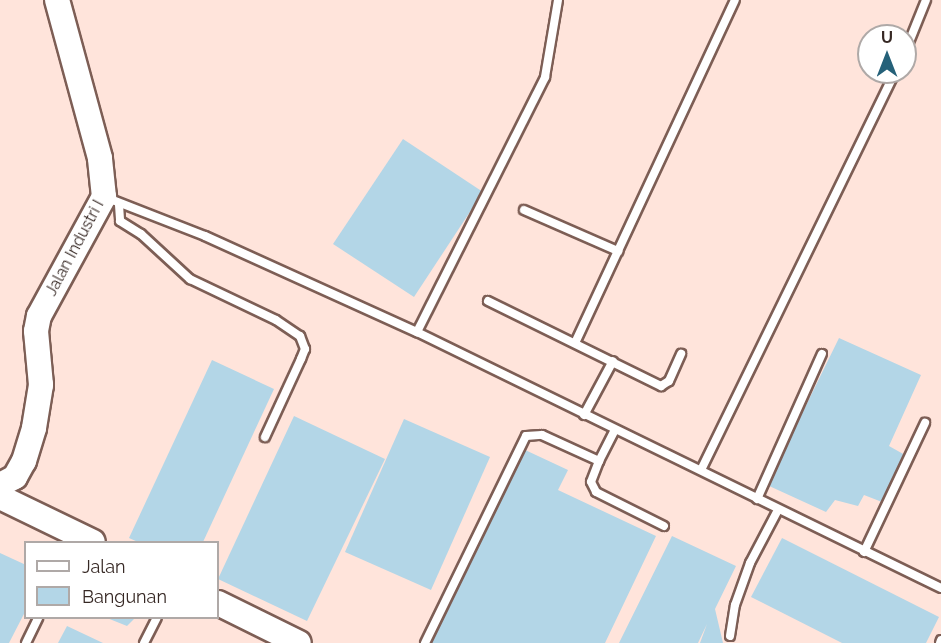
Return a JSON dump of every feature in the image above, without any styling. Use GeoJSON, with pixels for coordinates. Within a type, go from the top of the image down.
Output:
{"type":"FeatureCollection","features":[{"type":"Feature","properties":{"kind":"main road","name":"Jalan Industri I"},"geometry":{"type":"LineString","coordinates":[[0,485],[19,469],[34,428],[41,385],[36,331],[39,316],[111,201],[57,0]]}},
{"type":"Feature","properties":{"kind":"main road"},"geometry":{"type":"LineString","coordinates":[[0,497],[84,540]]}},
{"type":"Feature","properties":{"kind":"main road"},"geometry":{"type":"LineString","coordinates":[[219,603],[299,643]]}},
{"type":"Feature","properties":{"kind":"lane"},"geometry":{"type":"LineString","coordinates":[[417,332],[545,77],[558,0]]}},
{"type":"Feature","properties":{"kind":"lane"},"geometry":{"type":"LineString","coordinates":[[575,343],[735,0]]}},
{"type":"Feature","properties":{"kind":"lane"},"geometry":{"type":"LineString","coordinates":[[916,24],[926,0]]}},
{"type":"Feature","properties":{"kind":"lane"},"geometry":{"type":"LineString","coordinates":[[702,468],[889,84]]}},
{"type":"Feature","properties":{"kind":"lane"},"geometry":{"type":"LineString","coordinates":[[111,201],[205,236],[417,332],[584,416],[702,468],[778,510],[941,588]]}},
{"type":"Feature","properties":{"kind":"lane"},"geometry":{"type":"LineString","coordinates":[[111,201],[120,221],[141,234],[190,279],[276,320],[300,336],[304,349],[301,359],[265,437]]}},
{"type":"Feature","properties":{"kind":"lane"},"geometry":{"type":"LineString","coordinates":[[524,210],[618,251]]}},
{"type":"Feature","properties":{"kind":"lane"},"geometry":{"type":"LineString","coordinates":[[488,301],[661,386],[669,381],[681,354]]}},
{"type":"Feature","properties":{"kind":"lane"},"geometry":{"type":"LineString","coordinates":[[757,499],[822,354]]}},
{"type":"Feature","properties":{"kind":"lane"},"geometry":{"type":"LineString","coordinates":[[584,416],[613,361]]}},
{"type":"Feature","properties":{"kind":"lane"},"geometry":{"type":"LineString","coordinates":[[864,552],[925,423]]}},
{"type":"Feature","properties":{"kind":"lane"},"geometry":{"type":"LineString","coordinates":[[615,430],[591,482],[596,492],[664,526]]}},
{"type":"Feature","properties":{"kind":"lane"},"geometry":{"type":"LineString","coordinates":[[425,643],[526,436],[542,435],[599,461]]}},
{"type":"Feature","properties":{"kind":"lane"},"geometry":{"type":"LineString","coordinates":[[730,636],[750,562],[778,510]]}},
{"type":"Feature","properties":{"kind":"lane"},"geometry":{"type":"LineString","coordinates":[[26,643],[38,619]]}},
{"type":"Feature","properties":{"kind":"lane"},"geometry":{"type":"LineString","coordinates":[[144,643],[156,619]]}},
{"type":"Feature","properties":{"kind":"shaded area"},"geometry":{"type":"Polygon","coordinates":[[[0,0],[941,0],[941,643],[0,643],[0,0]]]}},
{"type":"Feature","properties":{"kind":"building"},"geometry":{"type":"Polygon","coordinates":[[[403,139],[483,192],[414,297],[333,244],[403,139]]]}},
{"type":"Feature","properties":{"kind":"building"},"geometry":{"type":"Polygon","coordinates":[[[839,338],[921,375],[889,446],[905,455],[882,502],[864,495],[858,506],[835,500],[826,512],[767,485],[839,338]]]}},
{"type":"Feature","properties":{"kind":"building"},"geometry":{"type":"Polygon","coordinates":[[[212,360],[274,389],[203,541],[136,541],[129,538],[212,360]]]}},
{"type":"Feature","properties":{"kind":"building"},"geometry":{"type":"Polygon","coordinates":[[[294,416],[385,459],[307,621],[219,579],[294,416]]]}},
{"type":"Feature","properties":{"kind":"building"},"geometry":{"type":"Polygon","coordinates":[[[404,419],[490,457],[431,590],[345,552],[404,419]]]}},
{"type":"Feature","properties":{"kind":"building"},"geometry":{"type":"Polygon","coordinates":[[[523,449],[568,470],[558,490],[656,536],[605,643],[430,643],[523,449]]]}},
{"type":"Feature","properties":{"kind":"building"},"geometry":{"type":"Polygon","coordinates":[[[672,536],[736,566],[715,609],[723,643],[700,643],[707,624],[698,643],[619,643],[672,536]]]}},
{"type":"Feature","properties":{"kind":"building"},"geometry":{"type":"Polygon","coordinates":[[[782,538],[939,617],[926,643],[842,643],[751,597],[782,538]]]}},
{"type":"Feature","properties":{"kind":"building"},"geometry":{"type":"Polygon","coordinates":[[[0,553],[24,564],[24,614],[9,643],[0,643],[0,553]]]}},
{"type":"Feature","properties":{"kind":"building"},"geometry":{"type":"Polygon","coordinates":[[[110,619],[134,619],[127,626],[110,619]]]}},
{"type":"Feature","properties":{"kind":"building"},"geometry":{"type":"Polygon","coordinates":[[[67,626],[103,643],[58,643],[67,626]]]}}]}
